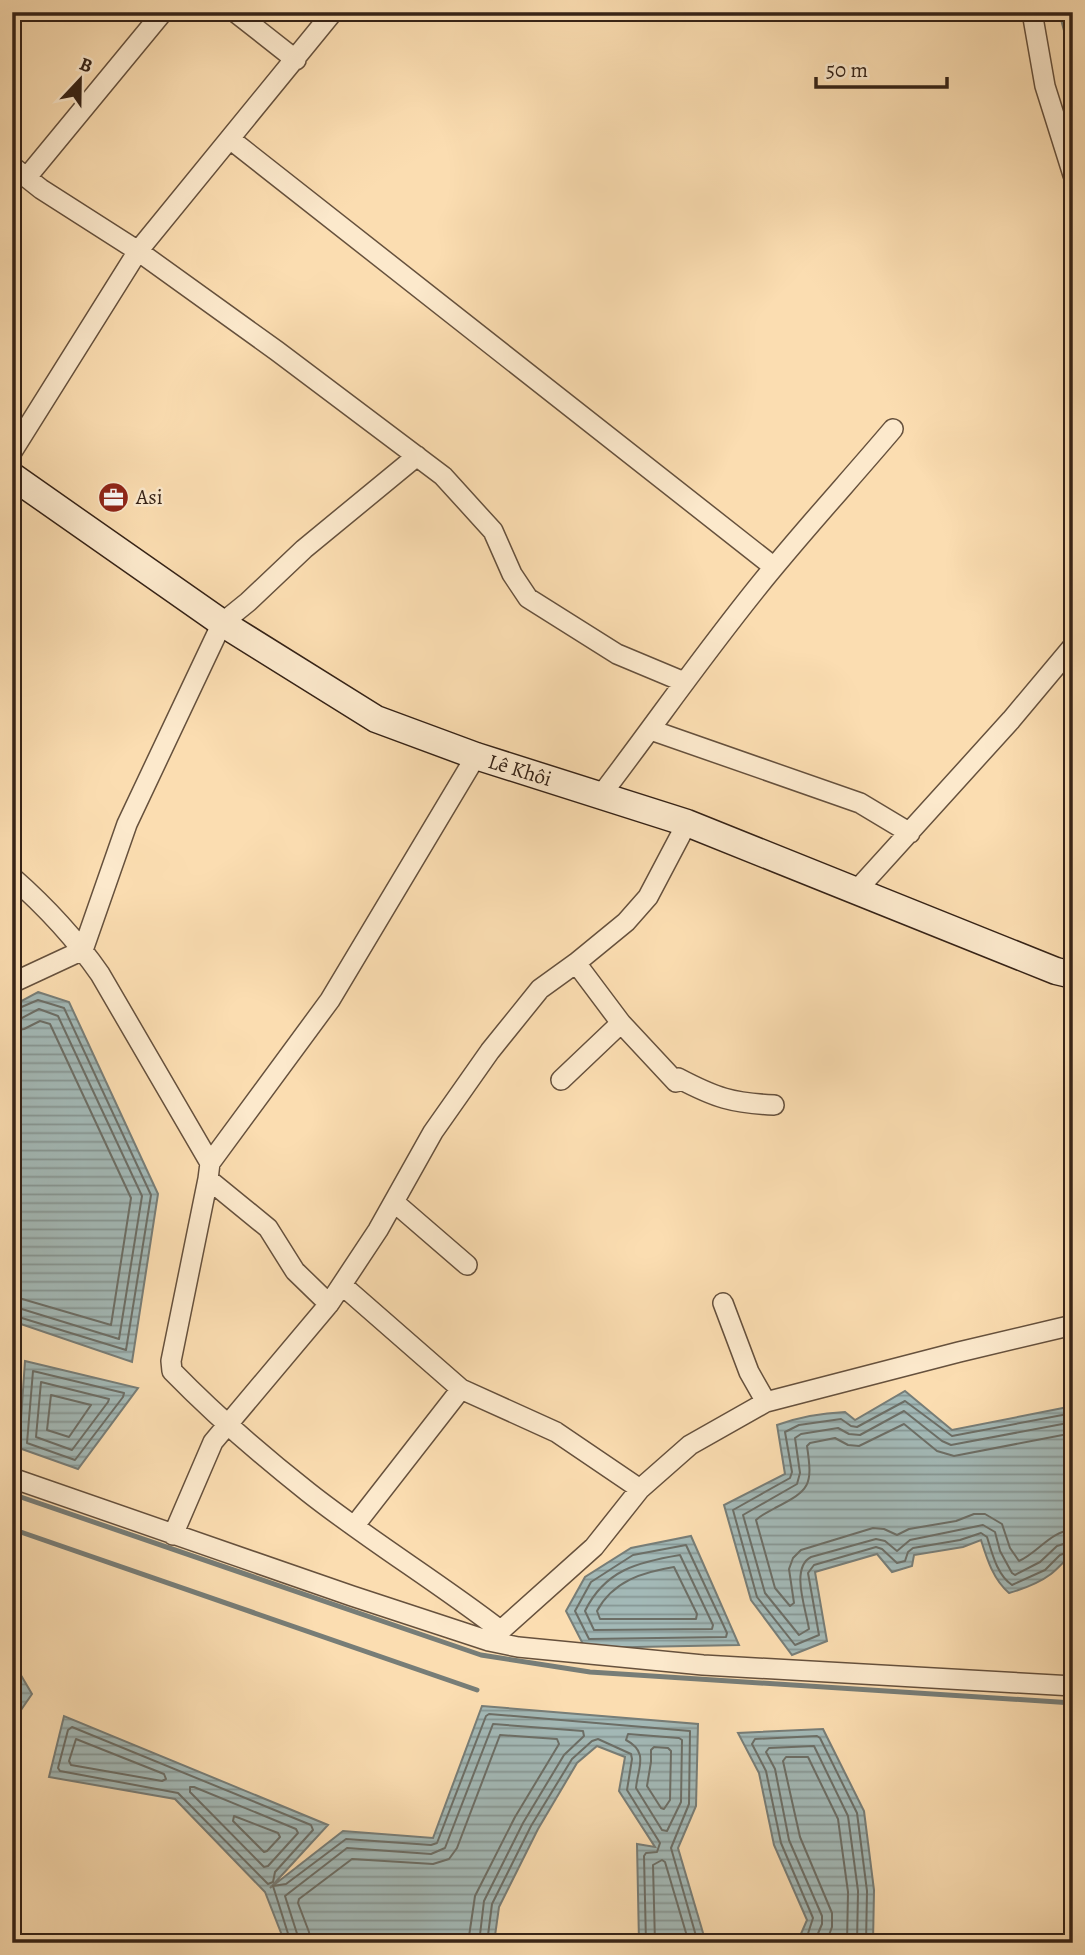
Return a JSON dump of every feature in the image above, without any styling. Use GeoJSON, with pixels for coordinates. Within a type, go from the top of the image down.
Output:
{"type":"FeatureCollection","features":[{"type":"Feature","properties":{"kind":"street"},"geometry":{"type":"LineString","coordinates":[[163,12],[20,171],[41,189],[138,251],[443,476],[493,531],[512,575],[528,598],[617,654],[684,682]]}},
{"type":"Feature","properties":{"kind":"street"},"geometry":{"type":"LineString","coordinates":[[235,12],[296,60]]}},
{"type":"Feature","properties":{"kind":"street"},"geometry":{"type":"LineString","coordinates":[[12,452],[138,251],[334,12]]}},
{"type":"Feature","properties":{"kind":"street"},"geometry":{"type":"LineString","coordinates":[[1032,12],[1045,86],[1073,175]]}},
{"type":"Feature","properties":{"kind":"street"},"geometry":{"type":"LineString","coordinates":[[230,139],[774,567]]}},
{"type":"Feature","properties":{"kind":"street"},"geometry":{"type":"LineString","coordinates":[[601,795],[684,682],[774,567],[893,429]]}},
{"type":"Feature","properties":{"kind":"street"},"geometry":{"type":"LineString","coordinates":[[12,983],[83,950],[127,824],[222,623],[298,554],[416,456]]}},
{"type":"Feature","properties":{"kind":"street","name":"Lê Khôi"},"geometry":{"type":"LineString","coordinates":[[12,476],[222,623],[376,719],[476,756],[687,823],[1056,971],[1073,975]]}},
{"type":"Feature","properties":{"kind":"street"},"geometry":{"type":"LineString","coordinates":[[856,891],[1073,646]]}},
{"type":"Feature","properties":{"kind":"street"},"geometry":{"type":"LineString","coordinates":[[650,730],[860,803],[910,833]]}},
{"type":"Feature","properties":{"kind":"street"},"geometry":{"type":"LineString","coordinates":[[476,756],[330,1000],[209,1171],[171,1362],[172,1371],[228,1424],[309,1493],[451,1592],[495,1636]]}},
{"type":"Feature","properties":{"kind":"street"},"geometry":{"type":"LineString","coordinates":[[173,1535],[213,1442],[329,1304],[394,1202],[433,1132],[509,1026],[540,989],[626,922],[648,897],[687,823]]}},
{"type":"Feature","properties":{"kind":"street"},"geometry":{"type":"LineString","coordinates":[[12,877],[39,900],[83,950],[100,974],[209,1171],[268,1228],[295,1272],[329,1304]]}},
{"type":"Feature","properties":{"kind":"street"},"geometry":{"type":"LineString","coordinates":[[576,963],[621,1023],[677,1080],[741,1104],[775,1105]]}},
{"type":"Feature","properties":{"kind":"street"},"geometry":{"type":"LineString","coordinates":[[561,1080],[621,1023]]}},
{"type":"Feature","properties":{"kind":"street"},"geometry":{"type":"LineString","coordinates":[[394,1202],[467,1265]]}},
{"type":"Feature","properties":{"kind":"street"},"geometry":{"type":"LineString","coordinates":[[342,1285],[461,1388],[556,1432],[640,1489]]}},
{"type":"Feature","properties":{"kind":"street"},"geometry":{"type":"LineString","coordinates":[[723,1303],[749,1372],[766,1402]]}},
{"type":"Feature","properties":{"kind":"street"},"geometry":{"type":"LineString","coordinates":[[495,1636],[594,1547],[640,1489],[690,1445],[766,1402],[1073,1325]]}},
{"type":"Feature","properties":{"kind":"street"},"geometry":{"type":"LineString","coordinates":[[355,1525],[461,1388]]}},
{"type":"Feature","properties":{"kind":"street"},"geometry":{"type":"LineString","coordinates":[[12,1478],[173,1535],[544,1650],[703,1665],[1073,1686]]}},
{"type":"Feature","properties":{"kind":"green space"},"geometry":{"type":"Polygon","coordinates":[[[20,1784],[20,1826],[12,1841],[12,1787],[20,1784]]]}},
{"type":"Feature","properties":{"kind":"water"},"geometry":{"type":"Polygon","coordinates":[[[1059,12],[1073,12],[1073,64],[1059,12]]]}},
{"type":"Feature","properties":{"kind":"water"},"geometry":{"type":"Polygon","coordinates":[[[38,992],[69,1002],[158,1194],[132,1362],[12,1321],[12,1006],[38,992]]]}},
{"type":"Feature","properties":{"kind":"water"},"geometry":{"type":"Polygon","coordinates":[[[25,1361],[138,1388],[78,1469],[19,1448],[25,1361]]]}},
{"type":"Feature","properties":{"kind":"water"},"geometry":{"type":"Polygon","coordinates":[[[905,1391],[952,1430],[1073,1406],[1073,1555],[1041,1580],[1009,1593],[995,1575],[981,1540],[963,1547],[914,1555],[912,1566],[892,1572],[877,1554],[815,1572],[827,1641],[792,1655],[751,1600],[724,1505],[785,1474],[777,1425],[819,1414],[845,1412],[855,1420],[905,1391]]]}},
{"type":"Feature","properties":{"kind":"water"},"geometry":{"type":"Polygon","coordinates":[[[691,1536],[739,1645],[585,1648],[566,1611],[585,1577],[631,1548],[691,1536]]]}},
{"type":"Feature","properties":{"kind":"water"},"geometry":{"type":"Polygon","coordinates":[[[12,1660],[32,1694],[12,1723],[12,1660]]]}},
{"type":"Feature","properties":{"kind":"water"},"geometry":{"type":"Polygon","coordinates":[[[482,1706],[698,1724],[696,1806],[678,1848],[706,1943],[639,1943],[637,1844],[655,1847],[619,1791],[625,1757],[597,1746],[577,1763],[538,1829],[499,1907],[494,1943],[285,1943],[265,1892],[175,1799],[49,1777],[64,1716],[328,1825],[270,1888],[343,1831],[433,1838],[482,1706]]]}},
{"type":"Feature","properties":{"kind":"water"},"geometry":{"type":"Polygon","coordinates":[[[823,1729],[864,1811],[874,1890],[873,1943],[797,1943],[807,1920],[774,1845],[759,1773],[738,1733],[823,1729]]]}},
{"type":"Feature","properties":{"kind":"waterway"},"geometry":{"type":"LineString","coordinates":[[12,1494],[481,1655],[590,1672],[1073,1703]]}},
{"type":"Feature","properties":{"kind":"waterway"},"geometry":{"type":"LineString","coordinates":[[12,1529],[477,1690]]}},
{"type":"Feature","properties":{"kind":"place","name":"Asi"},"geometry":{"type":"Point","coordinates":[113,497]}}]}
